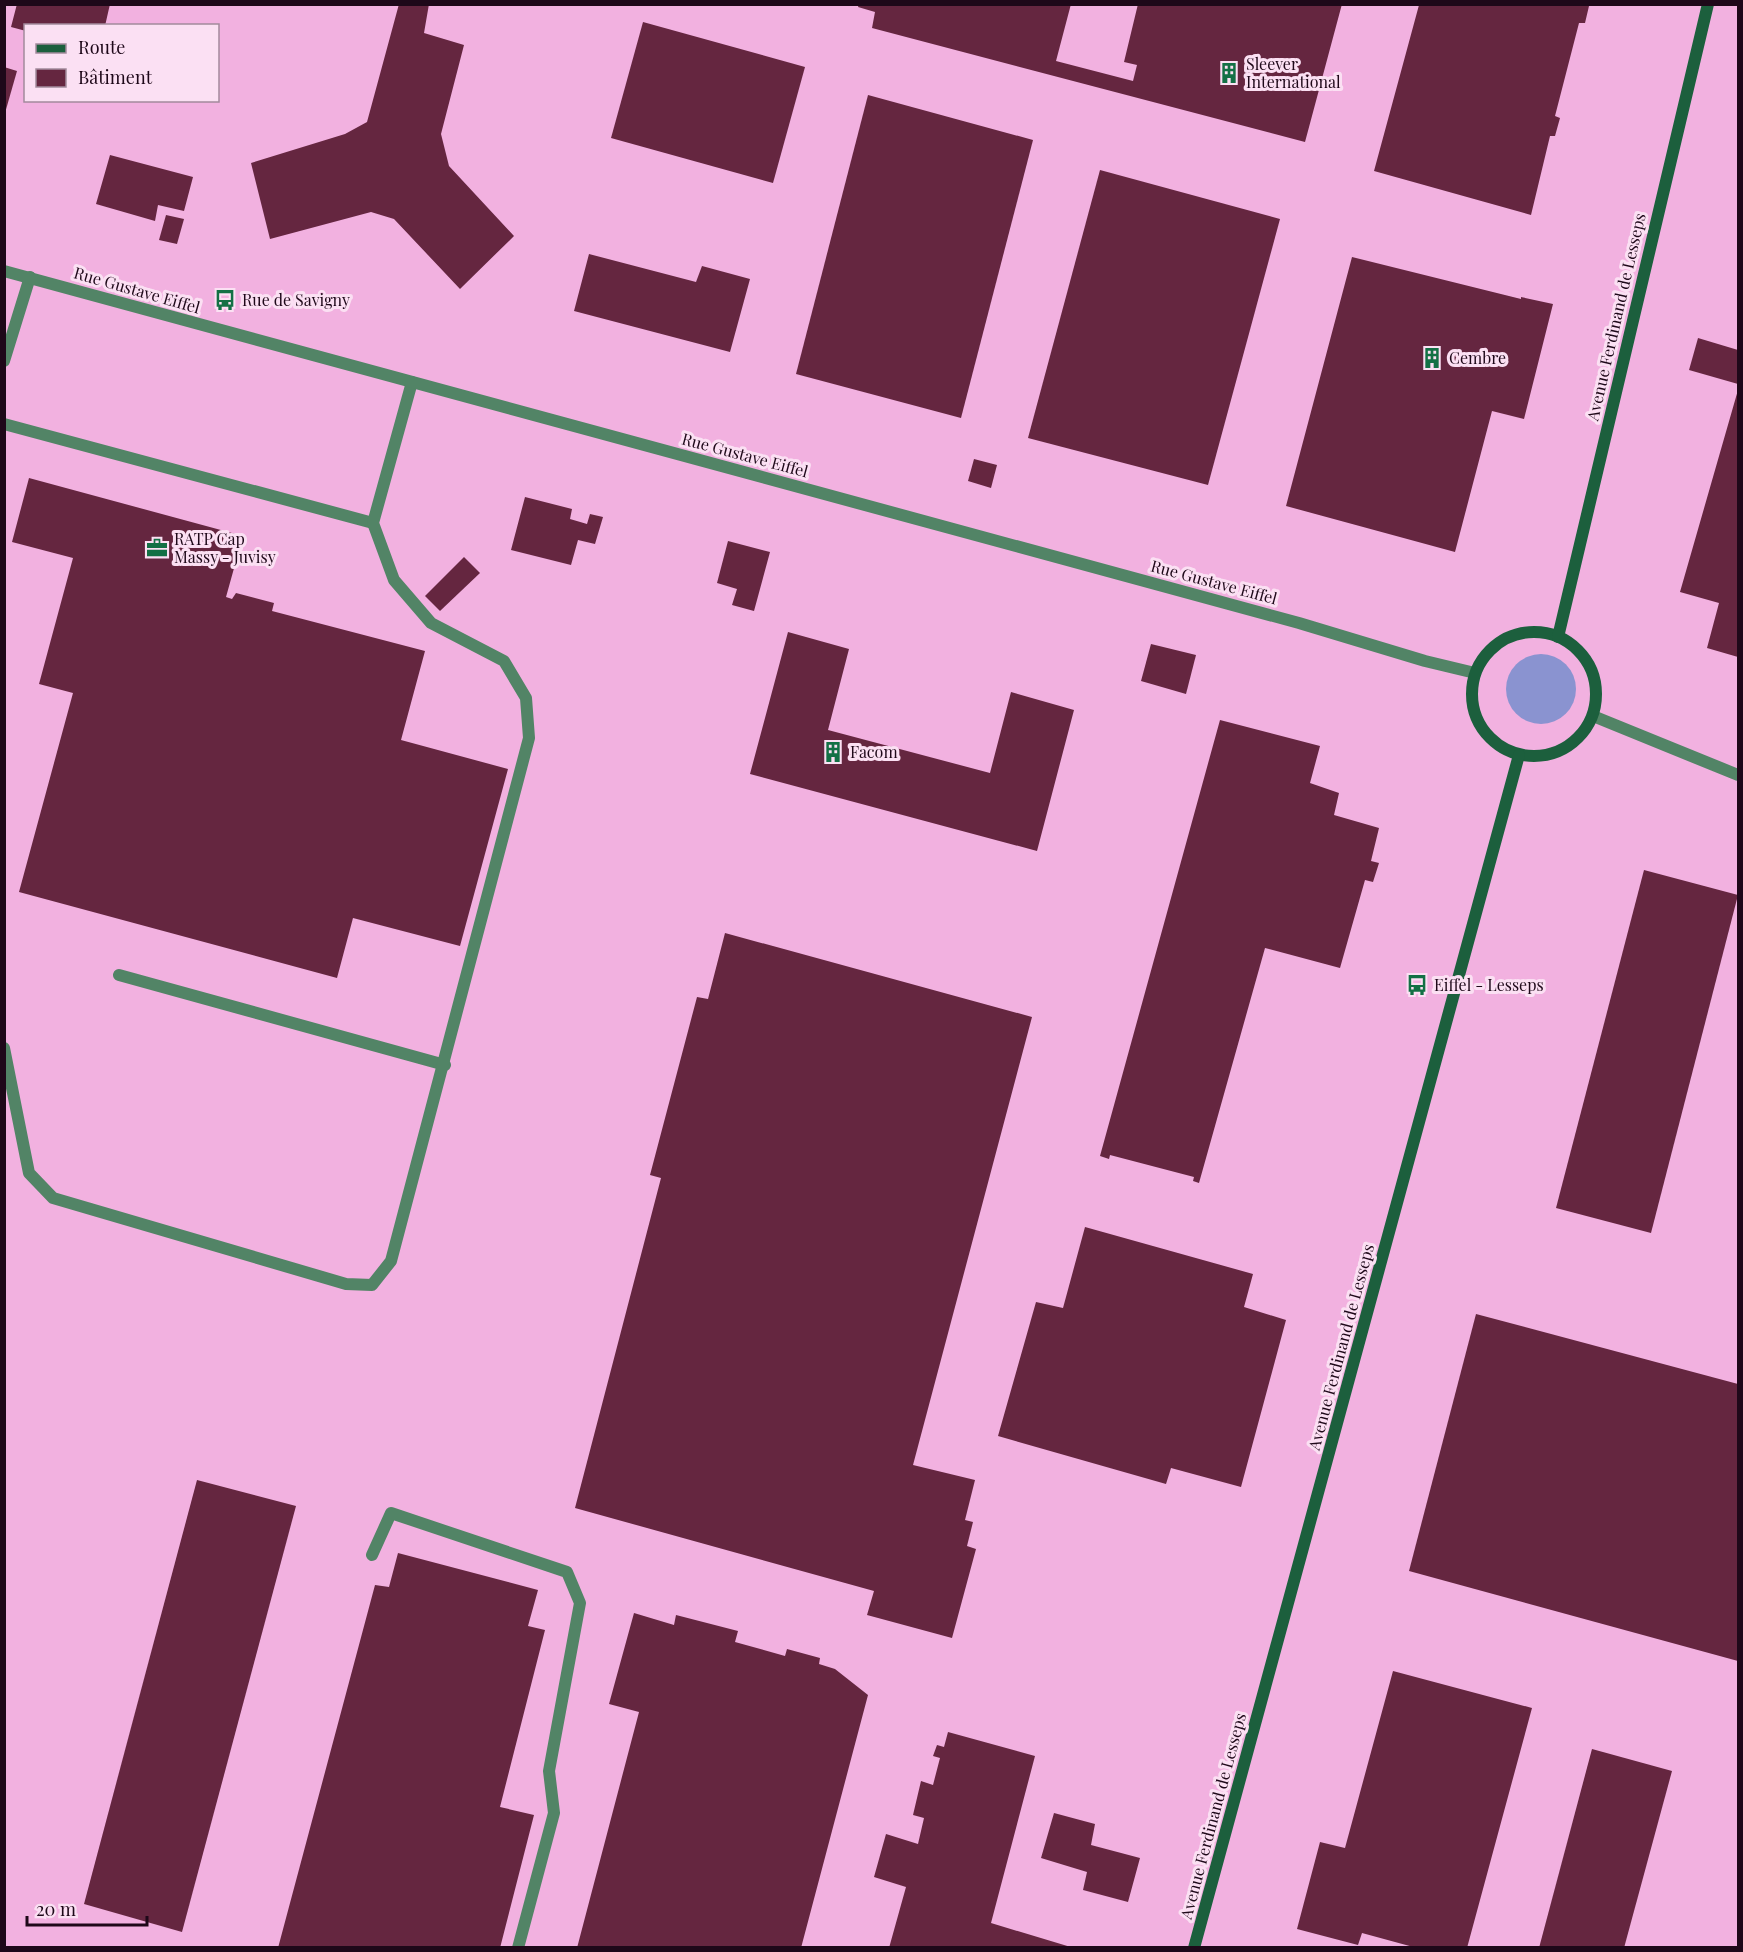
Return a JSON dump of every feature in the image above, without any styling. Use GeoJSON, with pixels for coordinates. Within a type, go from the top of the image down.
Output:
{"type":"FeatureCollection","features":[{"type":"Feature","properties":{"kind":"main road","name":"Avenue Ferdinand de Lesseps"},"geometry":{"type":"LineString","coordinates":[[1558,637],[1708,4]]}},
{"type":"Feature","properties":{"kind":"main road"},"geometry":{"type":"LineString","coordinates":[[1526,633],[1542,633],[1558,637],[1574,647],[1587,662],[1595,688],[1593,716],[1584,732],[1571,744],[1555,753],[1537,756],[1519,755],[1489,738],[1479,724],[1473,708],[1472,690],[1475,673],[1483,658],[1509,637],[1526,633]]}},
{"type":"Feature","properties":{"kind":"main road","name":"Avenue Ferdinand de Lesseps"},"geometry":{"type":"LineString","coordinates":[[1194,1947],[1519,755]]}},
{"type":"Feature","properties":{"kind":"street","name":"Rue Gustave Eiffel"},"geometry":{"type":"LineString","coordinates":[[4,271],[1299,623],[1425,662],[1475,673]]}},
{"type":"Feature","properties":{"kind":"street"},"geometry":{"type":"LineString","coordinates":[[4,361],[30,277]]}},
{"type":"Feature","properties":{"kind":"street"},"geometry":{"type":"LineString","coordinates":[[4,1048],[29,1173],[53,1198],[346,1284],[372,1285],[391,1261],[445,1065],[530,738],[526,698],[504,661],[431,623],[393,580],[373,523],[412,382]]}},
{"type":"Feature","properties":{"kind":"street"},"geometry":{"type":"LineString","coordinates":[[4,424],[373,523]]}},
{"type":"Feature","properties":{"kind":"street"},"geometry":{"type":"LineString","coordinates":[[1593,716],[1738,775]]}},
{"type":"Feature","properties":{"kind":"street"},"geometry":{"type":"LineString","coordinates":[[118,975],[445,1065]]}},
{"type":"Feature","properties":{"kind":"street"},"geometry":{"type":"LineString","coordinates":[[372,1555],[391,1513],[567,1572],[580,1603],[549,1771],[554,1814],[518,1947]]}},
{"type":"Feature","properties":{"kind":"shaded area"},"geometry":{"type":"Polygon","coordinates":[[[1541,654],[1554,657],[1566,664],[1573,676],[1576,689],[1573,702],[1566,714],[1554,721],[1541,724],[1528,721],[1516,714],[1509,702],[1506,689],[1509,676],[1516,664],[1528,657],[1541,654]]]}},
{"type":"Feature","properties":{"kind":"building"},"geometry":{"type":"Polygon","coordinates":[[[17,4],[110,4],[105,24],[24,24],[24,30],[11,27],[17,4]]]}},
{"type":"Feature","properties":{"kind":"building"},"geometry":{"type":"Polygon","coordinates":[[[399,4],[429,4],[424,33],[464,45],[441,134],[449,166],[514,236],[460,289],[394,219],[371,212],[270,239],[251,163],[345,134],[367,122],[399,4]]]}},
{"type":"Feature","properties":{"kind":"building","name":"Sleever International"},"geometry":{"type":"Polygon","coordinates":[[[859,4],[1071,4],[1056,61],[1133,81],[1137,65],[1124,62],[1138,4],[1342,4],[1305,142],[872,28],[875,12],[858,7],[859,4]]]}},
{"type":"Feature","properties":{"kind":"building"},"geometry":{"type":"Polygon","coordinates":[[[1419,5],[1589,6],[1585,23],[1579,23],[1555,116],[1560,118],[1555,136],[1550,136],[1531,215],[1374,171],[1419,5]]]}},
{"type":"Feature","properties":{"kind":"building"},"geometry":{"type":"Polygon","coordinates":[[[643,22],[805,67],[773,183],[611,138],[643,22]]]}},
{"type":"Feature","properties":{"kind":"building"},"geometry":{"type":"Polygon","coordinates":[[[4,67],[17,71],[5,113],[4,113],[4,67]]]}},
{"type":"Feature","properties":{"kind":"building"},"geometry":{"type":"Polygon","coordinates":[[[868,95],[1033,140],[961,418],[796,374],[868,95]]]}},
{"type":"Feature","properties":{"kind":"building"},"geometry":{"type":"Polygon","coordinates":[[[110,155],[193,177],[184,211],[158,205],[155,221],[96,204],[110,155]]]}},
{"type":"Feature","properties":{"kind":"building"},"geometry":{"type":"Polygon","coordinates":[[[1100,170],[1280,219],[1208,485],[1028,438],[1100,170]]]}},
{"type":"Feature","properties":{"kind":"building"},"geometry":{"type":"Polygon","coordinates":[[[166,215],[184,219],[177,244],[159,240],[166,215]]]}},
{"type":"Feature","properties":{"kind":"building"},"geometry":{"type":"Polygon","coordinates":[[[589,254],[696,282],[702,266],[750,279],[730,352],[574,311],[589,254]]]}},
{"type":"Feature","properties":{"kind":"building","name":"Cembre"},"geometry":{"type":"Polygon","coordinates":[[[1352,257],[1521,299],[1521,297],[1553,304],[1524,419],[1492,411],[1455,552],[1286,506],[1352,257]]]}},
{"type":"Feature","properties":{"kind":"building"},"geometry":{"type":"Polygon","coordinates":[[[1698,338],[1738,350],[1738,384],[1689,370],[1698,338]]]}},
{"type":"Feature","properties":{"kind":"building"},"geometry":{"type":"Polygon","coordinates":[[[1738,390],[1738,657],[1707,648],[1719,603],[1680,592],[1738,390]]]}},
{"type":"Feature","properties":{"kind":"building"},"geometry":{"type":"Polygon","coordinates":[[[974,459],[997,465],[991,488],[968,481],[974,459]]]}},
{"type":"Feature","properties":{"kind":"building"},"geometry":{"type":"Polygon","coordinates":[[[29,478],[243,536],[226,597],[232,599],[236,593],[274,603],[272,611],[425,651],[401,740],[508,769],[460,946],[353,918],[337,978],[19,892],[73,693],[39,684],[73,558],[12,542],[29,478]]]}},
{"type":"Feature","properties":{"kind":"building"},"geometry":{"type":"Polygon","coordinates":[[[525,497],[572,509],[570,519],[587,524],[590,514],[603,517],[595,544],[578,540],[571,565],[511,550],[525,497]]]}},
{"type":"Feature","properties":{"kind":"building"},"geometry":{"type":"Polygon","coordinates":[[[728,541],[770,552],[754,611],[732,605],[737,589],[717,583],[728,541]]]}},
{"type":"Feature","properties":{"kind":"building"},"geometry":{"type":"Polygon","coordinates":[[[464,557],[480,573],[440,611],[425,596],[464,557]]]}},
{"type":"Feature","properties":{"kind":"building","name":"Facom"},"geometry":{"type":"Polygon","coordinates":[[[788,632],[849,649],[828,730],[990,773],[1011,692],[1074,710],[1037,851],[750,774],[788,632]]]}},
{"type":"Feature","properties":{"kind":"building"},"geometry":{"type":"Polygon","coordinates":[[[1151,644],[1196,655],[1186,694],[1141,681],[1151,644]]]}},
{"type":"Feature","properties":{"kind":"building"},"geometry":{"type":"Polygon","coordinates":[[[1220,720],[1320,746],[1310,783],[1339,793],[1334,815],[1379,828],[1371,861],[1379,863],[1373,882],[1365,880],[1340,968],[1265,948],[1199,1183],[1193,1181],[1194,1177],[1110,1155],[1109,1159],[1100,1156],[1220,720]]]}},
{"type":"Feature","properties":{"kind":"building"},"geometry":{"type":"Polygon","coordinates":[[[1644,870],[1738,895],[1651,1233],[1556,1208],[1644,870]]]}},
{"type":"Feature","properties":{"kind":"building"},"geometry":{"type":"Polygon","coordinates":[[[725,933],[1032,1017],[913,1465],[975,1480],[965,1520],[973,1522],[967,1546],[976,1549],[952,1638],[867,1615],[874,1591],[575,1508],[661,1178],[650,1175],[697,997],[708,999],[725,933]]]}},
{"type":"Feature","properties":{"kind":"building"},"geometry":{"type":"Polygon","coordinates":[[[1085,1227],[1253,1274],[1244,1307],[1286,1320],[1241,1487],[1171,1468],[1166,1484],[998,1436],[1036,1302],[1063,1308],[1085,1227]]]}},
{"type":"Feature","properties":{"kind":"building"},"geometry":{"type":"Polygon","coordinates":[[[1476,1314],[1738,1384],[1738,1661],[1409,1571],[1476,1314]]]}},
{"type":"Feature","properties":{"kind":"building"},"geometry":{"type":"Polygon","coordinates":[[[197,1480],[296,1506],[182,1932],[84,1904],[197,1480]]]}},
{"type":"Feature","properties":{"kind":"building"},"geometry":{"type":"Polygon","coordinates":[[[398,1553],[538,1590],[528,1626],[545,1630],[500,1807],[534,1815],[500,1948],[278,1948],[375,1585],[389,1587],[398,1553]]]}},
{"type":"Feature","properties":{"kind":"building"},"geometry":{"type":"Polygon","coordinates":[[[634,1613],[674,1625],[676,1615],[738,1631],[735,1642],[785,1656],[787,1649],[820,1658],[819,1664],[835,1669],[868,1695],[801,1948],[577,1948],[639,1712],[609,1704],[634,1613]]]}},
{"type":"Feature","properties":{"kind":"building"},"geometry":{"type":"Polygon","coordinates":[[[1393,1671],[1532,1708],[1467,1948],[1417,1948],[1362,1933],[1358,1945],[1297,1929],[1320,1842],[1345,1848],[1393,1671]]]}},
{"type":"Feature","properties":{"kind":"building"},"geometry":{"type":"Polygon","coordinates":[[[948,1732],[1035,1756],[991,1923],[1074,1948],[889,1948],[906,1887],[874,1877],[886,1834],[918,1844],[924,1818],[913,1815],[921,1781],[933,1785],[940,1758],[933,1756],[937,1745],[944,1747],[948,1732]]]}},
{"type":"Feature","properties":{"kind":"building"},"geometry":{"type":"Polygon","coordinates":[[[1592,1749],[1672,1771],[1624,1948],[1539,1948],[1592,1749]]]}},
{"type":"Feature","properties":{"kind":"building"},"geometry":{"type":"Polygon","coordinates":[[[1054,1813],[1095,1824],[1091,1845],[1140,1858],[1128,1902],[1083,1890],[1087,1872],[1041,1858],[1054,1813]]]}},
{"type":"Feature","properties":{"kind":"place","name":"Sleever International"},"geometry":{"type":"Point","coordinates":[1229,73]}},
{"type":"Feature","properties":{"kind":"place","name":"Rue de Savigny"},"geometry":{"type":"Point","coordinates":[225,300]}},
{"type":"Feature","properties":{"kind":"place","name":"Cembre"},"geometry":{"type":"Point","coordinates":[1432,358]}},
{"type":"Feature","properties":{"kind":"place","name":"RATP Cap Massy - Juvisy"},"geometry":{"type":"Point","coordinates":[157,548]}},
{"type":"Feature","properties":{"kind":"place","name":"Facom"},"geometry":{"type":"Point","coordinates":[833,752]}},
{"type":"Feature","properties":{"kind":"place","name":"Eiffel - Lesseps"},"geometry":{"type":"Point","coordinates":[1417,985]}}]}
